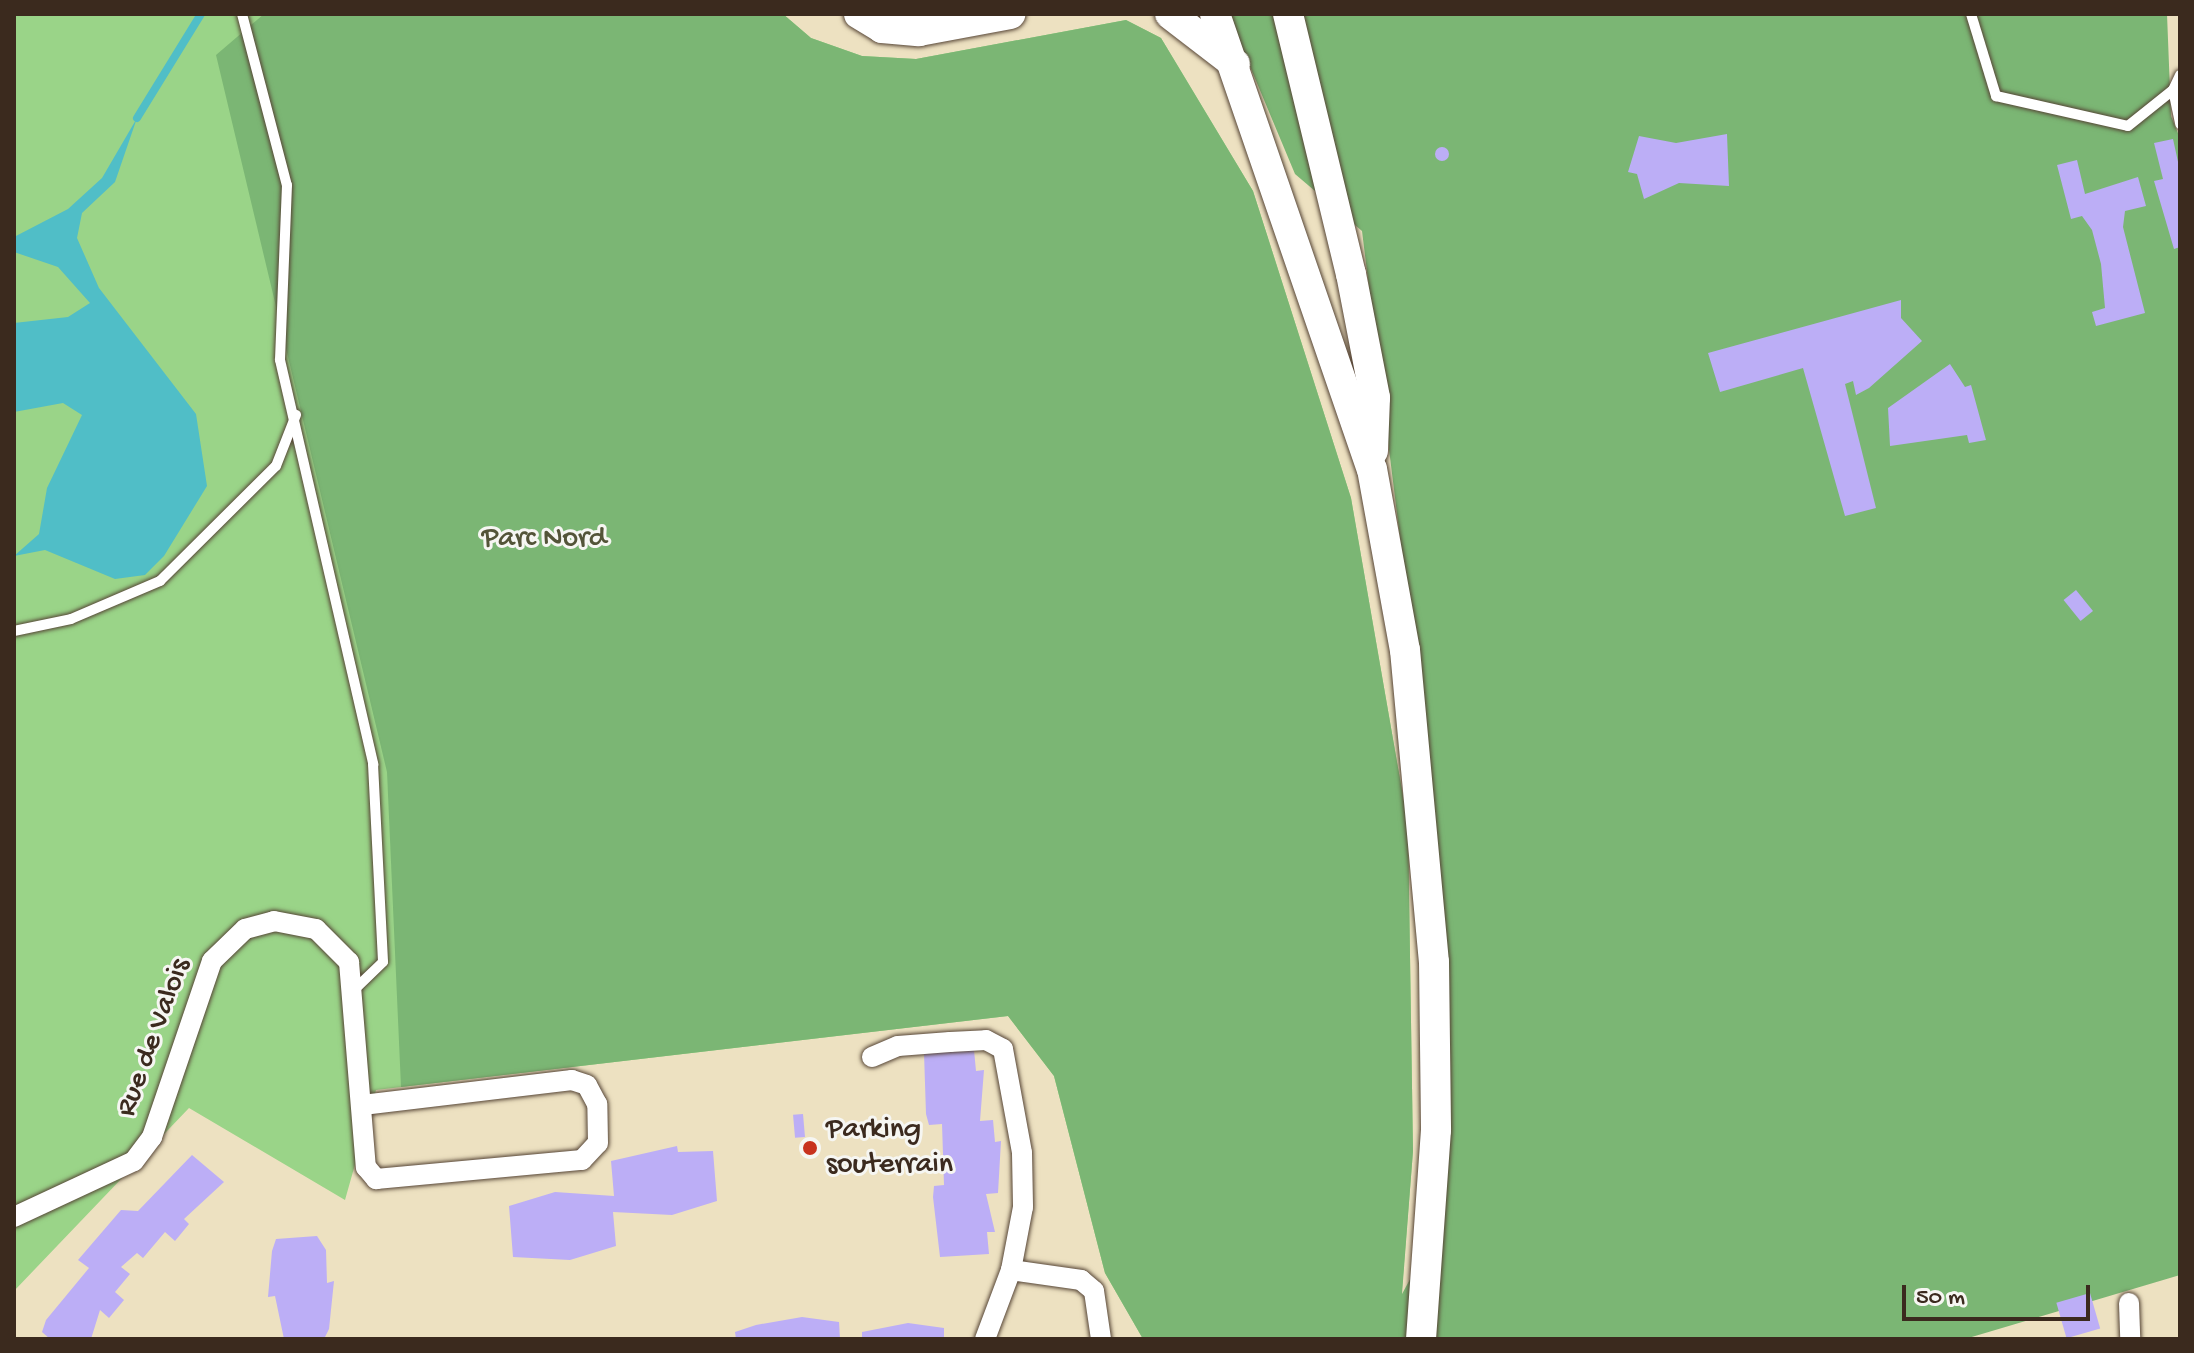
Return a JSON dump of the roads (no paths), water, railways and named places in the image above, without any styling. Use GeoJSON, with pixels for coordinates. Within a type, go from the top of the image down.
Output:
{"type":"FeatureCollection","features":[{"type":"Feature","properties":{"kind":"main road"},"geometry":{"type":"LineString","coordinates":[[859,14],[882,28],[919,31],[1010,14]]}},
{"type":"Feature","properties":{"kind":"main road"},"geometry":{"type":"LineString","coordinates":[[1170,14],[1237,65]]}},
{"type":"Feature","properties":{"kind":"main road"},"geometry":{"type":"LineString","coordinates":[[1215,14],[1237,65],[1372,469],[1405,650],[1434,962],[1436,1130],[1421,1339]]}},
{"type":"Feature","properties":{"kind":"main road"},"geometry":{"type":"LineString","coordinates":[[1288,14],[1335,192],[1372,382],[1372,469]]}},
{"type":"Feature","properties":{"kind":"street","name":"Rue de Valois"},"geometry":{"type":"LineString","coordinates":[[14,1217],[134,1161],[152,1137],[212,961],[233,937],[274,921],[316,929],[349,962],[356,988],[362,1105],[366,1167],[391,1182],[582,1160],[598,1143],[597,1104],[587,1085],[572,1080],[362,1105]]}},
{"type":"Feature","properties":{"kind":"street"},"geometry":{"type":"LineString","coordinates":[[872,1057],[898,1046],[986,1040],[1003,1049],[1008,1066],[1023,1207],[1011,1270],[985,1339]]}},
{"type":"Feature","properties":{"kind":"street"},"geometry":{"type":"LineString","coordinates":[[1011,1270],[1081,1280],[1094,1291],[1101,1339]]}},
{"type":"Feature","properties":{"kind":"street"},"geometry":{"type":"LineString","coordinates":[[2129,1303],[2130,1339]]}},
{"type":"Feature","properties":{"kind":"lane"},"geometry":{"type":"LineString","coordinates":[[242,14],[283,155],[280,360],[296,413],[373,764],[383,962],[356,988]]}},
{"type":"Feature","properties":{"kind":"lane"},"geometry":{"type":"LineString","coordinates":[[1971,14],[1996,96],[2128,126],[2173,90],[2180,75]]}},
{"type":"Feature","properties":{"kind":"lane"},"geometry":{"type":"LineString","coordinates":[[2173,90],[2180,124]]}},
{"type":"Feature","properties":{"kind":"lane"},"geometry":{"type":"LineString","coordinates":[[14,631],[71,619],[160,581],[276,466],[296,413]]}},
{"type":"Feature","properties":{"kind":"water"},"geometry":{"type":"Polygon","coordinates":[[[137,118],[115,182],[82,213],[77,238],[99,288],[196,414],[207,486],[164,556],[145,575],[115,579],[45,550],[14,556],[39,534],[47,488],[82,415],[63,403],[14,412],[14,323],[68,317],[90,303],[58,267],[14,252],[14,237],[68,209],[102,178],[137,118]]]}},
{"type":"Feature","properties":{"kind":"waterway"},"geometry":{"type":"LineString","coordinates":[[137,118],[201,14]]}},
{"type":"Feature","properties":{"kind":"place","name":"Parking souterrain"},"geometry":{"type":"Point","coordinates":[810,1148]}},
{"type":"Feature","properties":{"kind":"park label","name":"Parc Nord"},"geometry":{"type":"Point","coordinates":[544,540]}}]}
